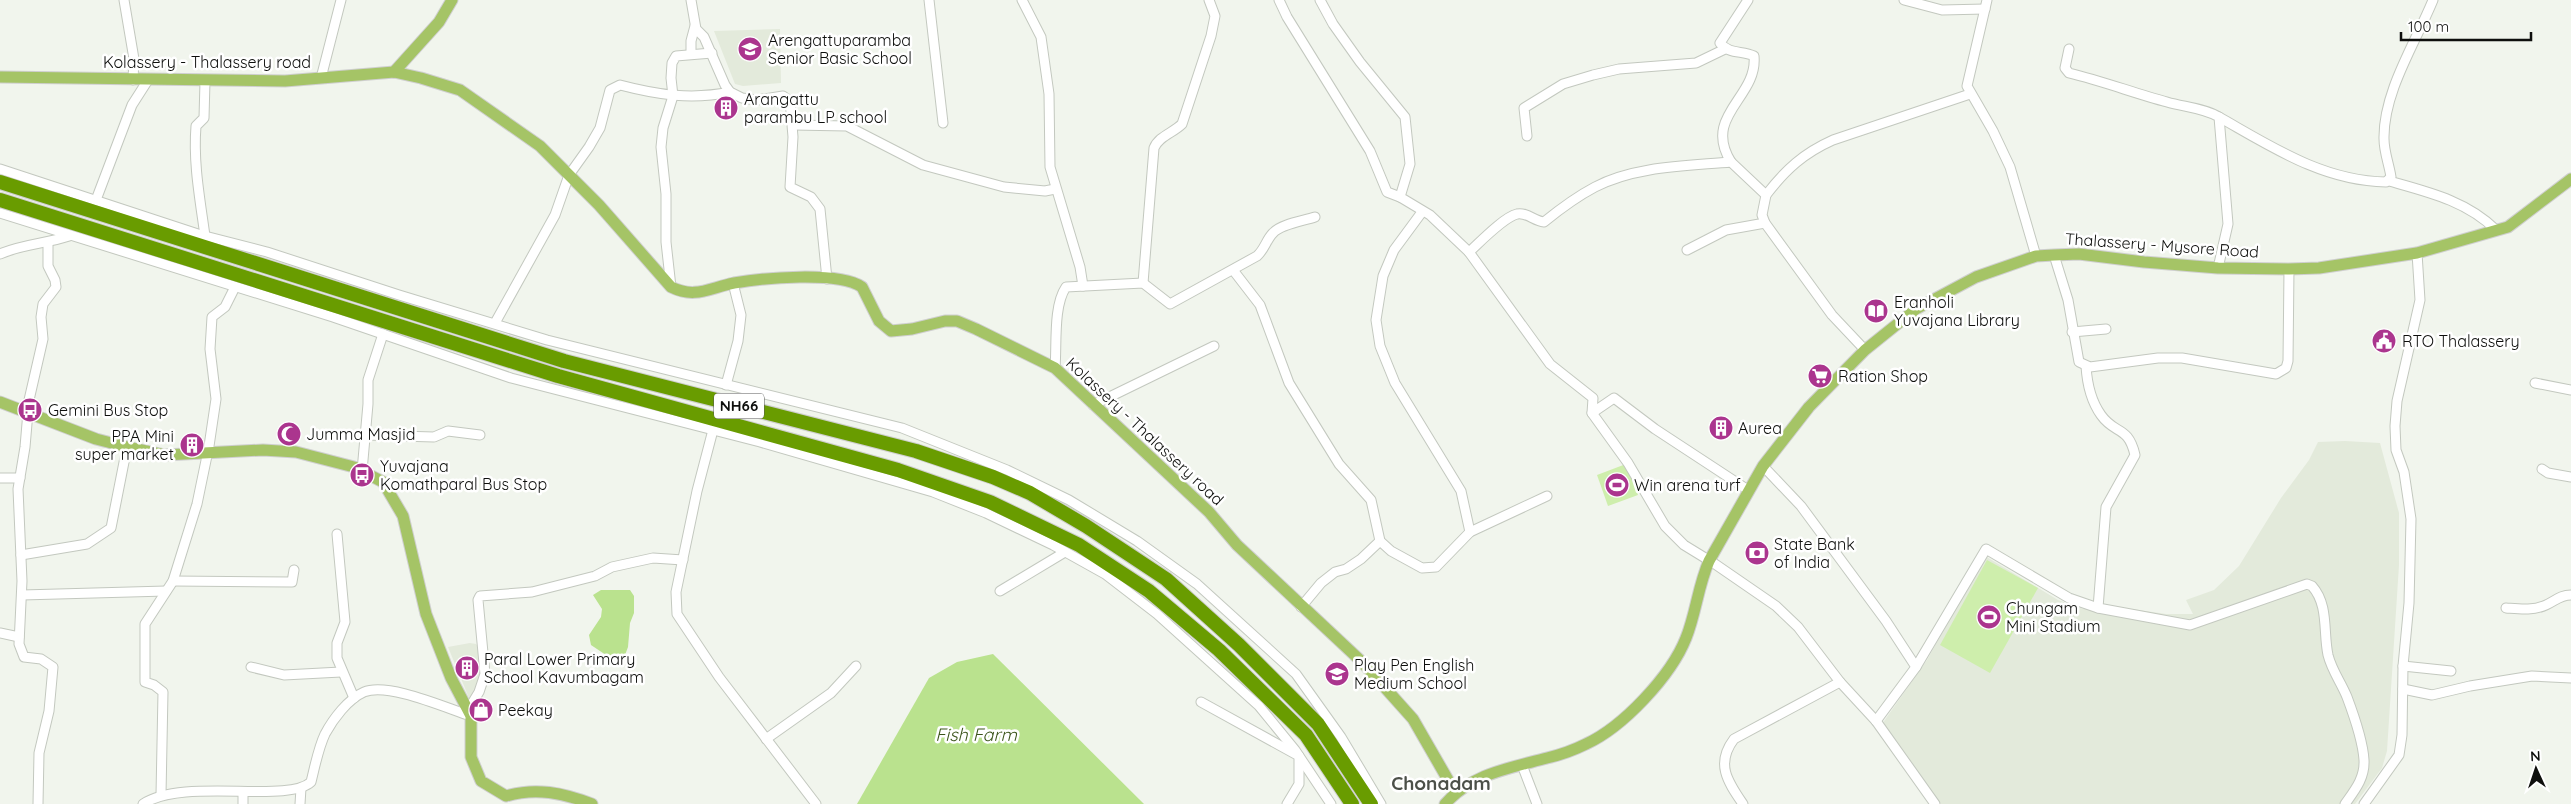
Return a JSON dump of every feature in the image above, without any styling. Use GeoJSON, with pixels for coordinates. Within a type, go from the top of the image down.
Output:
{"type":"FeatureCollection","features":[{"type":"Feature","properties":{"kind":"highway","name":"NH66"},"geometry":{"type":"LineString","coordinates":[[0,182],[564,361],[916,451],[993,477],[1030,494],[1086,526],[1166,579],[1239,644],[1318,724],[1371,804]]}},
{"type":"Feature","properties":{"kind":"highway","name":"NH66"},"geometry":{"type":"LineString","coordinates":[[0,200],[558,376],[898,470],[990,502],[1079,545],[1149,590],[1219,650],[1306,735],[1352,804]]}},
{"type":"Feature","properties":{"kind":"main road"},"geometry":{"type":"LineString","coordinates":[[394,72],[439,22],[452,0]]}},
{"type":"Feature","properties":{"kind":"main road","name":"Kolassery - Thalassery road"},"geometry":{"type":"LineString","coordinates":[[0,77],[285,81],[394,72],[460,90],[540,146],[599,204],[671,287],[683,293],[695,293],[733,284],[776,278],[827,279],[856,283],[862,287],[879,320],[892,331],[912,330],[945,321],[957,321],[976,329],[1055,368],[1209,512],[1237,545],[1301,607],[1362,662],[1413,719],[1455,792]]}},
{"type":"Feature","properties":{"kind":"main road","name":"Thalassery - Mysore Road"},"geometry":{"type":"LineString","coordinates":[[1445,804],[1455,792],[1466,784],[1484,776],[1587,744],[1621,720],[1644,697],[1672,666],[1686,637],[1702,577],[1709,561],[1763,466],[1809,406],[1865,350],[1916,309],[1976,277],[2036,256],[2079,254],[2218,268],[2289,269],[2319,268],[2417,253],[2508,227],[2571,179]]}},
{"type":"Feature","properties":{"kind":"main road"},"geometry":{"type":"LineString","coordinates":[[0,402],[27,411],[41,419],[96,440],[126,447],[165,455],[264,450],[296,452],[362,471],[383,482],[403,516],[426,614],[451,678],[469,713],[471,757],[481,782],[506,796],[523,791],[560,793],[592,804]]}},
{"type":"Feature","properties":{"kind":"street"},"geometry":{"type":"LineString","coordinates":[[124,0],[134,59],[133,80]]}},
{"type":"Feature","properties":{"kind":"street"},"geometry":{"type":"LineString","coordinates":[[321,78],[341,0]]}},
{"type":"Feature","properties":{"kind":"street"},"geometry":{"type":"LineString","coordinates":[[691,0],[695,26],[691,41],[691,54]]}},
{"type":"Feature","properties":{"kind":"street"},"geometry":{"type":"LineString","coordinates":[[929,0],[943,124]]}},
{"type":"Feature","properties":{"kind":"street"},"geometry":{"type":"LineString","coordinates":[[1022,0],[1041,37],[1049,94],[1050,167],[1055,189],[1071,235],[1083,286]]}},
{"type":"Feature","properties":{"kind":"street"},"geometry":{"type":"LineString","coordinates":[[1143,283],[1154,148],[1157,142],[1173,133],[1182,124],[1211,36],[1215,16],[1209,0]]}},
{"type":"Feature","properties":{"kind":"street"},"geometry":{"type":"LineString","coordinates":[[1279,0],[1287,17],[1370,152],[1387,192],[1400,197],[1435,219],[1469,252],[1550,364],[1593,398],[1592,413],[1628,463],[1665,526],[1684,545],[1752,588],[1776,606],[1798,627],[1840,682],[1876,721],[1935,804]]}},
{"type":"Feature","properties":{"kind":"street"},"geometry":{"type":"LineString","coordinates":[[1320,0],[1333,24],[1354,54],[1405,117],[1410,164],[1400,197]]}},
{"type":"Feature","properties":{"kind":"street"},"geometry":{"type":"LineString","coordinates":[[1748,0],[1720,43],[1725,49],[1754,56],[1755,65],[1752,76],[1725,120],[1721,134],[1725,152],[1731,162],[1766,195]]}},
{"type":"Feature","properties":{"kind":"street"},"geometry":{"type":"LineString","coordinates":[[1904,0],[1942,10],[1986,4],[1967,86],[1970,94],[1994,131],[2010,167],[2036,256]]}},
{"type":"Feature","properties":{"kind":"street"},"geometry":{"type":"LineString","coordinates":[[2389,181],[2389,160],[2384,139],[2391,101],[2400,72],[2433,0]]}},
{"type":"Feature","properties":{"kind":"street"},"geometry":{"type":"LineString","coordinates":[[695,26],[704,37],[724,85],[730,92],[742,98],[757,100],[783,96],[790,101],[793,125],[790,187],[810,197],[820,209],[827,279]]}},
{"type":"Feature","properties":{"kind":"street"},"geometry":{"type":"LineString","coordinates":[[1527,136],[1524,108],[1563,84],[1593,74],[1696,63],[1725,49]]}},
{"type":"Feature","properties":{"kind":"street"},"geometry":{"type":"LineString","coordinates":[[2069,49],[2066,68],[2069,73],[2108,82],[2166,102],[2212,113],[2287,156],[2320,170],[2368,181],[2389,181],[2463,206],[2483,218],[2496,230]]}},
{"type":"Feature","properties":{"kind":"street"},"geometry":{"type":"LineString","coordinates":[[671,287],[666,242],[666,194],[661,147],[663,128],[674,96],[672,63],[676,56],[712,53]]}},
{"type":"Feature","properties":{"kind":"street"},"geometry":{"type":"LineString","coordinates":[[96,200],[132,106],[148,80]]}},
{"type":"Feature","properties":{"kind":"street"},"geometry":{"type":"LineString","coordinates":[[205,80],[204,118],[196,126],[195,140],[195,161],[205,236]]}},
{"type":"Feature","properties":{"kind":"street"},"geometry":{"type":"LineString","coordinates":[[495,323],[554,215],[569,175],[589,148],[600,128],[610,90],[620,84],[655,94],[674,96],[694,97],[730,92]]}},
{"type":"Feature","properties":{"kind":"street"},"geometry":{"type":"LineString","coordinates":[[1865,350],[1832,315],[1765,224],[1762,215],[1766,195],[1783,173],[1814,148],[1970,94]]}},
{"type":"Feature","properties":{"kind":"street"},"geometry":{"type":"LineString","coordinates":[[2218,268],[2228,224],[2219,117]]}},
{"type":"Feature","properties":{"kind":"street"},"geometry":{"type":"LineString","coordinates":[[793,125],[847,126],[923,165],[1004,188],[1045,191],[1055,189]]}},
{"type":"Feature","properties":{"kind":"street"},"geometry":{"type":"LineString","coordinates":[[1469,252],[1509,218],[1517,214],[1525,214],[1544,222],[1562,207],[1596,186],[1619,178],[1641,172],[1731,162]]}},
{"type":"Feature","properties":{"kind":"street"},"geometry":{"type":"LineString","coordinates":[[0,169],[205,236],[267,252],[399,296],[566,345],[902,428],[1007,470],[1069,500],[1137,541],[1197,584],[1296,674],[1342,736],[1381,804]]}},
{"type":"Feature","properties":{"kind":"street"},"geometry":{"type":"LineString","coordinates":[[0,212],[69,236],[383,334],[511,378],[713,430],[933,492],[986,513],[1105,574],[1164,620],[1259,706],[1299,756],[1331,804]]}},
{"type":"Feature","properties":{"kind":"street"},"geometry":{"type":"LineString","coordinates":[[1422,212],[1394,250],[1383,276],[1376,320],[1380,346],[1395,383],[1461,491],[1470,532]]}},
{"type":"Feature","properties":{"kind":"street"},"geometry":{"type":"LineString","coordinates":[[1055,368],[1057,327],[1062,293],[1066,288],[1143,283],[1170,304],[1257,256],[1265,248],[1267,240],[1275,230],[1315,217]]}},
{"type":"Feature","properties":{"kind":"street"},"geometry":{"type":"LineString","coordinates":[[1687,250],[1726,230],[1765,224]]}},
{"type":"Feature","properties":{"kind":"street"},"geometry":{"type":"LineString","coordinates":[[0,254],[22,246],[48,243],[69,236]]}},
{"type":"Feature","properties":{"kind":"street"},"geometry":{"type":"LineString","coordinates":[[38,804],[40,753],[49,711],[53,666],[41,659],[24,657],[19,636],[22,595],[18,489],[25,447],[27,411],[43,339],[41,317],[43,304],[56,286],[48,266],[48,243]]}},
{"type":"Feature","properties":{"kind":"street"},"geometry":{"type":"LineString","coordinates":[[2364,804],[2399,755],[2402,735],[2403,666],[2409,603],[2411,518],[2404,472],[2396,450],[2395,426],[2397,401],[2420,300],[2417,253]]}},
{"type":"Feature","properties":{"kind":"street"},"geometry":{"type":"LineString","coordinates":[[2054,254],[2068,300],[2072,332],[2079,362],[2086,366],[2158,358],[2182,358],[2276,374],[2286,368],[2288,361],[2289,269]]}},
{"type":"Feature","properties":{"kind":"street"},"geometry":{"type":"LineString","coordinates":[[1234,270],[1260,305],[1289,382],[1339,464],[1371,500],[1380,541],[1391,551],[1422,568],[1436,567],[1470,532],[1547,496]]}},
{"type":"Feature","properties":{"kind":"street"},"geometry":{"type":"LineString","coordinates":[[726,385],[738,341],[740,315],[733,284]]}},
{"type":"Feature","properties":{"kind":"street"},"geometry":{"type":"LineString","coordinates":[[161,795],[163,692],[154,685],[145,682],[144,642],[146,624],[173,581],[197,504],[208,453],[216,399],[210,349],[212,317],[225,307],[235,287]]}},
{"type":"Feature","properties":{"kind":"street"},"geometry":{"type":"LineString","coordinates":[[2072,332],[2106,328]]}},
{"type":"Feature","properties":{"kind":"street"},"geometry":{"type":"LineString","coordinates":[[362,471],[368,380],[383,334]]}},
{"type":"Feature","properties":{"kind":"street"},"geometry":{"type":"LineString","coordinates":[[1094,405],[1214,346]]}},
{"type":"Feature","properties":{"kind":"street"},"geometry":{"type":"LineString","coordinates":[[2086,366],[2091,396],[2101,416],[2131,440],[2134,455],[2106,507],[2098,608]]}},
{"type":"Feature","properties":{"kind":"street"},"geometry":{"type":"LineString","coordinates":[[2535,383],[2571,390]]}},
{"type":"Feature","properties":{"kind":"street"},"geometry":{"type":"LineString","coordinates":[[1592,413],[1614,398],[1655,429],[1748,490]]}},
{"type":"Feature","properties":{"kind":"street"},"geometry":{"type":"LineString","coordinates":[[365,435],[434,437],[448,430],[480,435]]}},
{"type":"Feature","properties":{"kind":"street"},"geometry":{"type":"LineString","coordinates":[[713,430],[676,592],[677,614],[719,677],[816,804]]}},
{"type":"Feature","properties":{"kind":"street"},"geometry":{"type":"LineString","coordinates":[[21,555],[87,544],[110,528],[126,447]]}},
{"type":"Feature","properties":{"kind":"street"},"geometry":{"type":"LineString","coordinates":[[1763,466],[1801,506],[1886,621],[1916,667]]}},
{"type":"Feature","properties":{"kind":"street"},"geometry":{"type":"LineString","coordinates":[[2542,469],[2548,473],[2571,477]]}},
{"type":"Feature","properties":{"kind":"street"},"geometry":{"type":"LineString","coordinates":[[0,478],[20,478]]}},
{"type":"Feature","properties":{"kind":"street"},"geometry":{"type":"LineString","coordinates":[[337,534],[345,622],[336,643],[337,658],[354,698]]}},
{"type":"Feature","properties":{"kind":"street"},"geometry":{"type":"LineString","coordinates":[[1301,607],[1321,583],[1334,572],[1346,569],[1361,559],[1380,541]]}},
{"type":"Feature","properties":{"kind":"street"},"geometry":{"type":"LineString","coordinates":[[1876,721],[1916,667],[1986,549],[2069,598],[2098,608],[2190,625],[2307,584],[2312,586],[2321,601],[2325,618],[2328,653],[2333,672],[2346,696],[2364,758],[2361,780],[2345,804]]}},
{"type":"Feature","properties":{"kind":"street"},"geometry":{"type":"LineString","coordinates":[[1000,591],[1065,552]]}},
{"type":"Feature","properties":{"kind":"street"},"geometry":{"type":"LineString","coordinates":[[143,804],[161,795],[180,792],[282,791],[301,788],[311,782],[325,735],[354,698],[373,689],[406,694],[469,713],[485,674],[478,600],[480,596],[484,594],[512,595],[532,592],[595,576],[612,567],[653,558],[683,560]]}},
{"type":"Feature","properties":{"kind":"street"},"geometry":{"type":"LineString","coordinates":[[173,581],[292,582],[294,570]]}},
{"type":"Feature","properties":{"kind":"street"},"geometry":{"type":"LineString","coordinates":[[22,595],[166,591]]}},
{"type":"Feature","properties":{"kind":"street"},"geometry":{"type":"LineString","coordinates":[[2506,608],[2536,608],[2551,603],[2562,595],[2571,595]]}},
{"type":"Feature","properties":{"kind":"street"},"geometry":{"type":"LineString","coordinates":[[0,633],[19,636]]}},
{"type":"Feature","properties":{"kind":"street"},"geometry":{"type":"LineString","coordinates":[[766,739],[831,693],[856,666]]}},
{"type":"Feature","properties":{"kind":"street"},"geometry":{"type":"LineString","coordinates":[[2403,666],[2451,671]]}},
{"type":"Feature","properties":{"kind":"street"},"geometry":{"type":"LineString","coordinates":[[251,667],[284,675],[342,672]]}},
{"type":"Feature","properties":{"kind":"street"},"geometry":{"type":"LineString","coordinates":[[2403,689],[2432,695],[2470,686],[2532,676],[2571,678]]}},
{"type":"Feature","properties":{"kind":"street"},"geometry":{"type":"LineString","coordinates":[[1744,804],[1724,771],[1727,747],[1734,738],[1840,682]]}},
{"type":"Feature","properties":{"kind":"street"},"geometry":{"type":"LineString","coordinates":[[1201,702],[1299,756]]}},
{"type":"Feature","properties":{"kind":"street"},"geometry":{"type":"LineString","coordinates":[[1287,804],[1299,784],[1299,756]]}},
{"type":"Feature","properties":{"kind":"street"},"geometry":{"type":"LineString","coordinates":[[1522,765],[1538,804]]}},
{"type":"Feature","properties":{"kind":"street"},"geometry":{"type":"LineString","coordinates":[[300,804],[301,788]]}},
{"type":"Feature","properties":{"kind":"street"},"geometry":{"type":"LineString","coordinates":[[243,792],[243,804]]}},
{"type":"Feature","properties":{"kind":"shaded area","name":"Arengattuparamba Senior Basic School"},"geometry":{"type":"Polygon","coordinates":[[[780,29],[781,83],[743,86],[735,84],[714,31],[780,29]]]}},
{"type":"Feature","properties":{"kind":"shaded area"},"geometry":{"type":"Polygon","coordinates":[[[2318,442],[2380,443],[2399,513],[2399,565],[2387,751],[2382,768],[2355,804],[1941,804],[1882,724],[1927,660],[1985,556],[2058,600],[2083,609],[2132,609],[2166,614],[2193,614],[2186,600],[2214,590],[2239,566],[2281,498],[2309,460],[2318,442]]]}},
{"type":"Feature","properties":{"kind":"shaded area","name":"Win arena turf"},"geometry":{"type":"Polygon","coordinates":[[[1626,464],[1638,495],[1608,506],[1597,475],[1626,464]]]}},
{"type":"Feature","properties":{"kind":"shaded area","name":"Chungam Mini Stadium"},"geometry":{"type":"Polygon","coordinates":[[[1987,560],[2038,588],[1990,673],[1940,645],[1987,560]]]}},
{"type":"Feature","properties":{"kind":"shaded area"},"geometry":{"type":"Polygon","coordinates":[[[470,643],[476,644],[479,648],[482,675],[475,692],[469,698],[448,647],[470,643]]]}},
{"type":"Feature","properties":{"kind":"water"},"geometry":{"type":"Polygon","coordinates":[[[601,590],[630,590],[634,596],[634,613],[630,623],[628,647],[625,655],[612,659],[591,645],[589,635],[601,617],[602,609],[593,595],[601,590]]]}},
{"type":"Feature","properties":{"kind":"water","name":"Fish Farm"},"geometry":{"type":"Polygon","coordinates":[[[993,654],[1144,804],[857,804],[929,678],[957,662],[993,654]]]}},
{"type":"Feature","properties":{"kind":"place","name":"Arengattuparamba Senior Basic School"},"geometry":{"type":"Point","coordinates":[750,49]}},
{"type":"Feature","properties":{"kind":"place","name":"Arangattu parambu LP school"},"geometry":{"type":"Point","coordinates":[726,108]}},
{"type":"Feature","properties":{"kind":"place","name":"Eranholi Yuvajana Library"},"geometry":{"type":"Point","coordinates":[1876,311]}},
{"type":"Feature","properties":{"kind":"place","name":"RTO Thalassery"},"geometry":{"type":"Point","coordinates":[2384,341]}},
{"type":"Feature","properties":{"kind":"place","name":"Ration Shop"},"geometry":{"type":"Point","coordinates":[1820,376]}},
{"type":"Feature","properties":{"kind":"place","name":"Gemini Bus Stop"},"geometry":{"type":"Point","coordinates":[30,410]}},
{"type":"Feature","properties":{"kind":"place","name":"Aurea"},"geometry":{"type":"Point","coordinates":[1721,428]}},
{"type":"Feature","properties":{"kind":"place","name":"Jumma Masjid"},"geometry":{"type":"Point","coordinates":[289,434]}},
{"type":"Feature","properties":{"kind":"place","name":"PPA Mini super market"},"geometry":{"type":"Point","coordinates":[192,445]}},
{"type":"Feature","properties":{"kind":"place","name":"Yuvajana Komathparal Bus Stop"},"geometry":{"type":"Point","coordinates":[362,475]}},
{"type":"Feature","properties":{"kind":"place","name":"Win arena turf"},"geometry":{"type":"Point","coordinates":[1617,485]}},
{"type":"Feature","properties":{"kind":"place","name":"State Bank of India"},"geometry":{"type":"Point","coordinates":[1757,553]}},
{"type":"Feature","properties":{"kind":"place","name":"Chungam Mini Stadium"},"geometry":{"type":"Point","coordinates":[1989,617]}},
{"type":"Feature","properties":{"kind":"place","name":"Paral Lower Primary School Kavumbagam"},"geometry":{"type":"Point","coordinates":[467,668]}},
{"type":"Feature","properties":{"kind":"place","name":"Play Pen English Medium School"},"geometry":{"type":"Point","coordinates":[1337,674]}},
{"type":"Feature","properties":{"kind":"place","name":"Peekay"},"geometry":{"type":"Point","coordinates":[481,710]}},
{"type":"Feature","properties":{"kind":"district","name":"Chonadam"},"geometry":{"type":"Point","coordinates":[1441,783]}}]}
